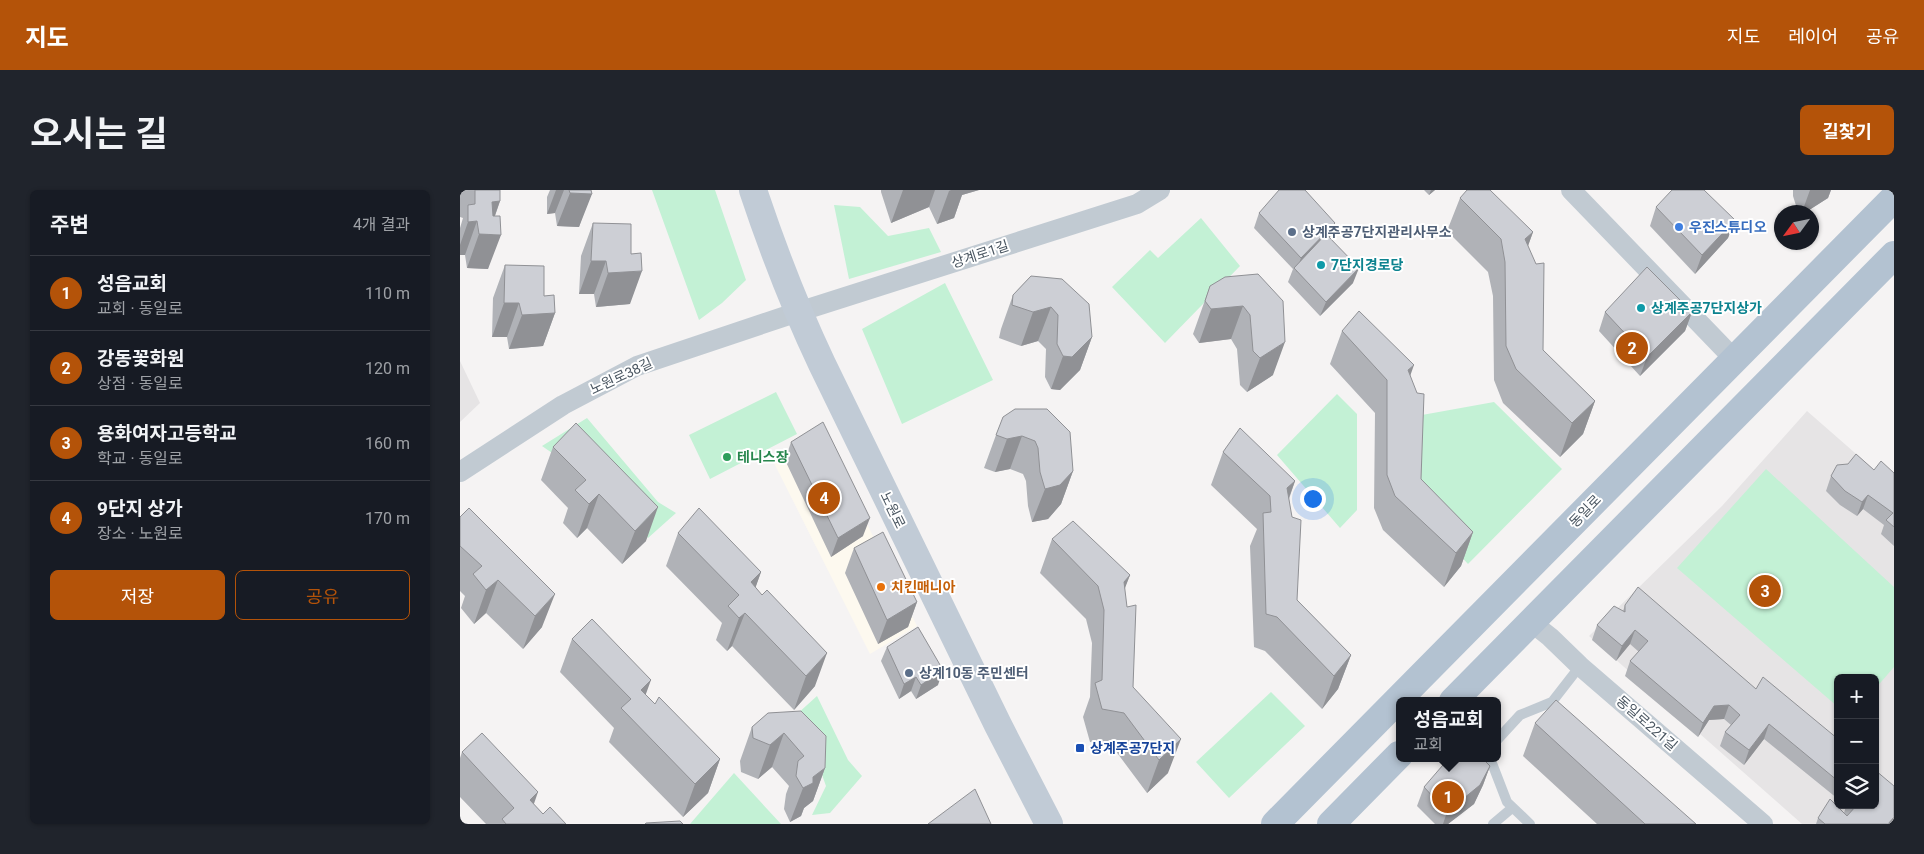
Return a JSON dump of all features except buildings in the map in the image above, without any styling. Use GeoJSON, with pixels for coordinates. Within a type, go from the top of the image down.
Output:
{"type":"FeatureCollection","features":[{"type":"Feature","properties":{"kind":"main road","name":"노원로"},"geometry":{"type":"LineString","coordinates":[[753,190],[778,263],[798,312],[994,716],[1049,824]]}},
{"type":"Feature","properties":{"kind":"main road","name":"동일로"},"geometry":{"type":"LineString","coordinates":[[1402,697],[1894,198]]}},
{"type":"Feature","properties":{"kind":"main road"},"geometry":{"type":"LineString","coordinates":[[1457,697],[1894,255]]}},
{"type":"Feature","properties":{"kind":"main road","name":"동일로"},"geometry":{"type":"LineString","coordinates":[[1276,824],[1396,703]]}},
{"type":"Feature","properties":{"kind":"main road"},"geometry":{"type":"LineString","coordinates":[[1331,824],[1396,758]]}},
{"type":"Feature","properties":{"kind":"street","name":"상계로1길"},"geometry":{"type":"LineString","coordinates":[[798,312],[1137,204],[1160,190]]}},
{"type":"Feature","properties":{"kind":"street"},"geometry":{"type":"LineString","coordinates":[[1571,190],[1735,360]]}},
{"type":"Feature","properties":{"kind":"street","name":"노원로38길"},"geometry":{"type":"LineString","coordinates":[[460,472],[563,405],[637,366],[798,312]]}},
{"type":"Feature","properties":{"kind":"street","name":"동일로221길"},"geometry":{"type":"LineString","coordinates":[[1531,622],[1550,636],[1580,666],[1763,824]]}},
{"type":"Feature","properties":{"kind":"lane"},"geometry":{"type":"LineString","coordinates":[[1501,736],[1520,715],[1555,705],[1580,666]]}},
{"type":"Feature","properties":{"kind":"lane"},"geometry":{"type":"LineString","coordinates":[[1492,762],[1507,802],[1530,824]]}},
{"type":"Feature","properties":{"kind":"lane"},"geometry":{"type":"LineString","coordinates":[[1494,824],[1512,808]]}},
{"type":"Feature","properties":{"kind":"shaded area"},"geometry":{"type":"Polygon","coordinates":[[[460,361],[480,403],[460,422],[460,361]]]}},
{"type":"Feature","properties":{"kind":"shaded area"},"geometry":{"type":"Polygon","coordinates":[[[1807,411],[1894,487],[1894,824],[1802,824],[1589,636],[1722,506],[1807,411]]]}},
{"type":"Feature","properties":{"kind":"shaded area"},"geometry":{"type":"Polygon","coordinates":[[[821,430],[917,626],[870,654],[773,461],[821,430]]]}},
{"type":"Feature","properties":{"kind":"green space"},"geometry":{"type":"Polygon","coordinates":[[[652,190],[715,190],[746,280],[722,303],[699,320],[652,190]]]}},
{"type":"Feature","properties":{"kind":"green space"},"geometry":{"type":"Polygon","coordinates":[[[834,205],[860,207],[888,236],[929,228],[941,252],[849,279],[834,205]]]}},
{"type":"Feature","properties":{"kind":"green space"},"geometry":{"type":"Polygon","coordinates":[[[1201,218],[1240,266],[1165,343],[1112,287],[1150,250],[1158,258],[1201,218]]]}},
{"type":"Feature","properties":{"kind":"green space"},"geometry":{"type":"Polygon","coordinates":[[[945,283],[993,380],[902,424],[862,329],[945,283]]]}},
{"type":"Feature","properties":{"kind":"green space","name":"테니스장"},"geometry":{"type":"Polygon","coordinates":[[[776,392],[797,434],[710,479],[689,435],[776,392]]]}},
{"type":"Feature","properties":{"kind":"green space"},"geometry":{"type":"Polygon","coordinates":[[[1337,394],[1357,414],[1357,510],[1340,528],[1277,455],[1337,394]]]}},
{"type":"Feature","properties":{"kind":"green space"},"geometry":{"type":"Polygon","coordinates":[[[1494,402],[1562,469],[1468,564],[1415,507],[1422,415],[1494,402]]]}},
{"type":"Feature","properties":{"kind":"green space"},"geometry":{"type":"Polygon","coordinates":[[[587,418],[658,502],[676,513],[648,538],[565,450],[555,455],[542,446],[587,418]]]}},
{"type":"Feature","properties":{"kind":"green space"},"geometry":{"type":"Polygon","coordinates":[[[1766,469],[1894,587],[1894,667],[1879,684],[1879,674],[1834,674],[1834,704],[1677,568],[1766,469]]]}},
{"type":"Feature","properties":{"kind":"green space"},"geometry":{"type":"Polygon","coordinates":[[[1271,692],[1305,726],[1229,798],[1196,762],[1271,692]]]}},
{"type":"Feature","properties":{"kind":"green space"},"geometry":{"type":"Polygon","coordinates":[[[817,696],[848,760],[862,776],[830,813],[812,815],[826,786],[817,761],[786,724],[817,696]]]}},
{"type":"Feature","properties":{"kind":"green space"},"geometry":{"type":"Polygon","coordinates":[[[734,773],[781,824],[690,824],[734,773]]]}},
{"type":"Feature","properties":{"kind":"place","name":"우진스튜디오"},"geometry":{"type":"Point","coordinates":[1679,227]}},
{"type":"Feature","properties":{"kind":"place","name":"상계주공7단지관리사무소"},"geometry":{"type":"Point","coordinates":[1292,232]}},
{"type":"Feature","properties":{"kind":"place","name":"7단지경로당"},"geometry":{"type":"Point","coordinates":[1321,265]}},
{"type":"Feature","properties":{"kind":"place","name":"상계주공7단지상가"},"geometry":{"type":"Point","coordinates":[1641,308]}},
{"type":"Feature","properties":{"kind":"place","name":"강동꽃화원"},"geometry":{"type":"Point","coordinates":[1632,348]}},
{"type":"Feature","properties":{"kind":"place","name":"테니스장"},"geometry":{"type":"Point","coordinates":[727,457]}},
{"type":"Feature","properties":{"kind":"place","name":"9단지 상가"},"geometry":{"type":"Point","coordinates":[824,498]}},
{"type":"Feature","properties":{"kind":"place","name":"치킨매니아"},"geometry":{"type":"Point","coordinates":[881,587]}},
{"type":"Feature","properties":{"kind":"place","name":"용화여자고등학교"},"geometry":{"type":"Point","coordinates":[1765,591]}},
{"type":"Feature","properties":{"kind":"place","name":"상계10동 주민센터"},"geometry":{"type":"Point","coordinates":[909,673]}},
{"type":"Feature","properties":{"kind":"place","name":"상계주공7단지"},"geometry":{"type":"Point","coordinates":[1080,748]}},
{"type":"Feature","properties":{"kind":"place","name":"성음교회"},"geometry":{"type":"Point","coordinates":[1448,797]}}]}
